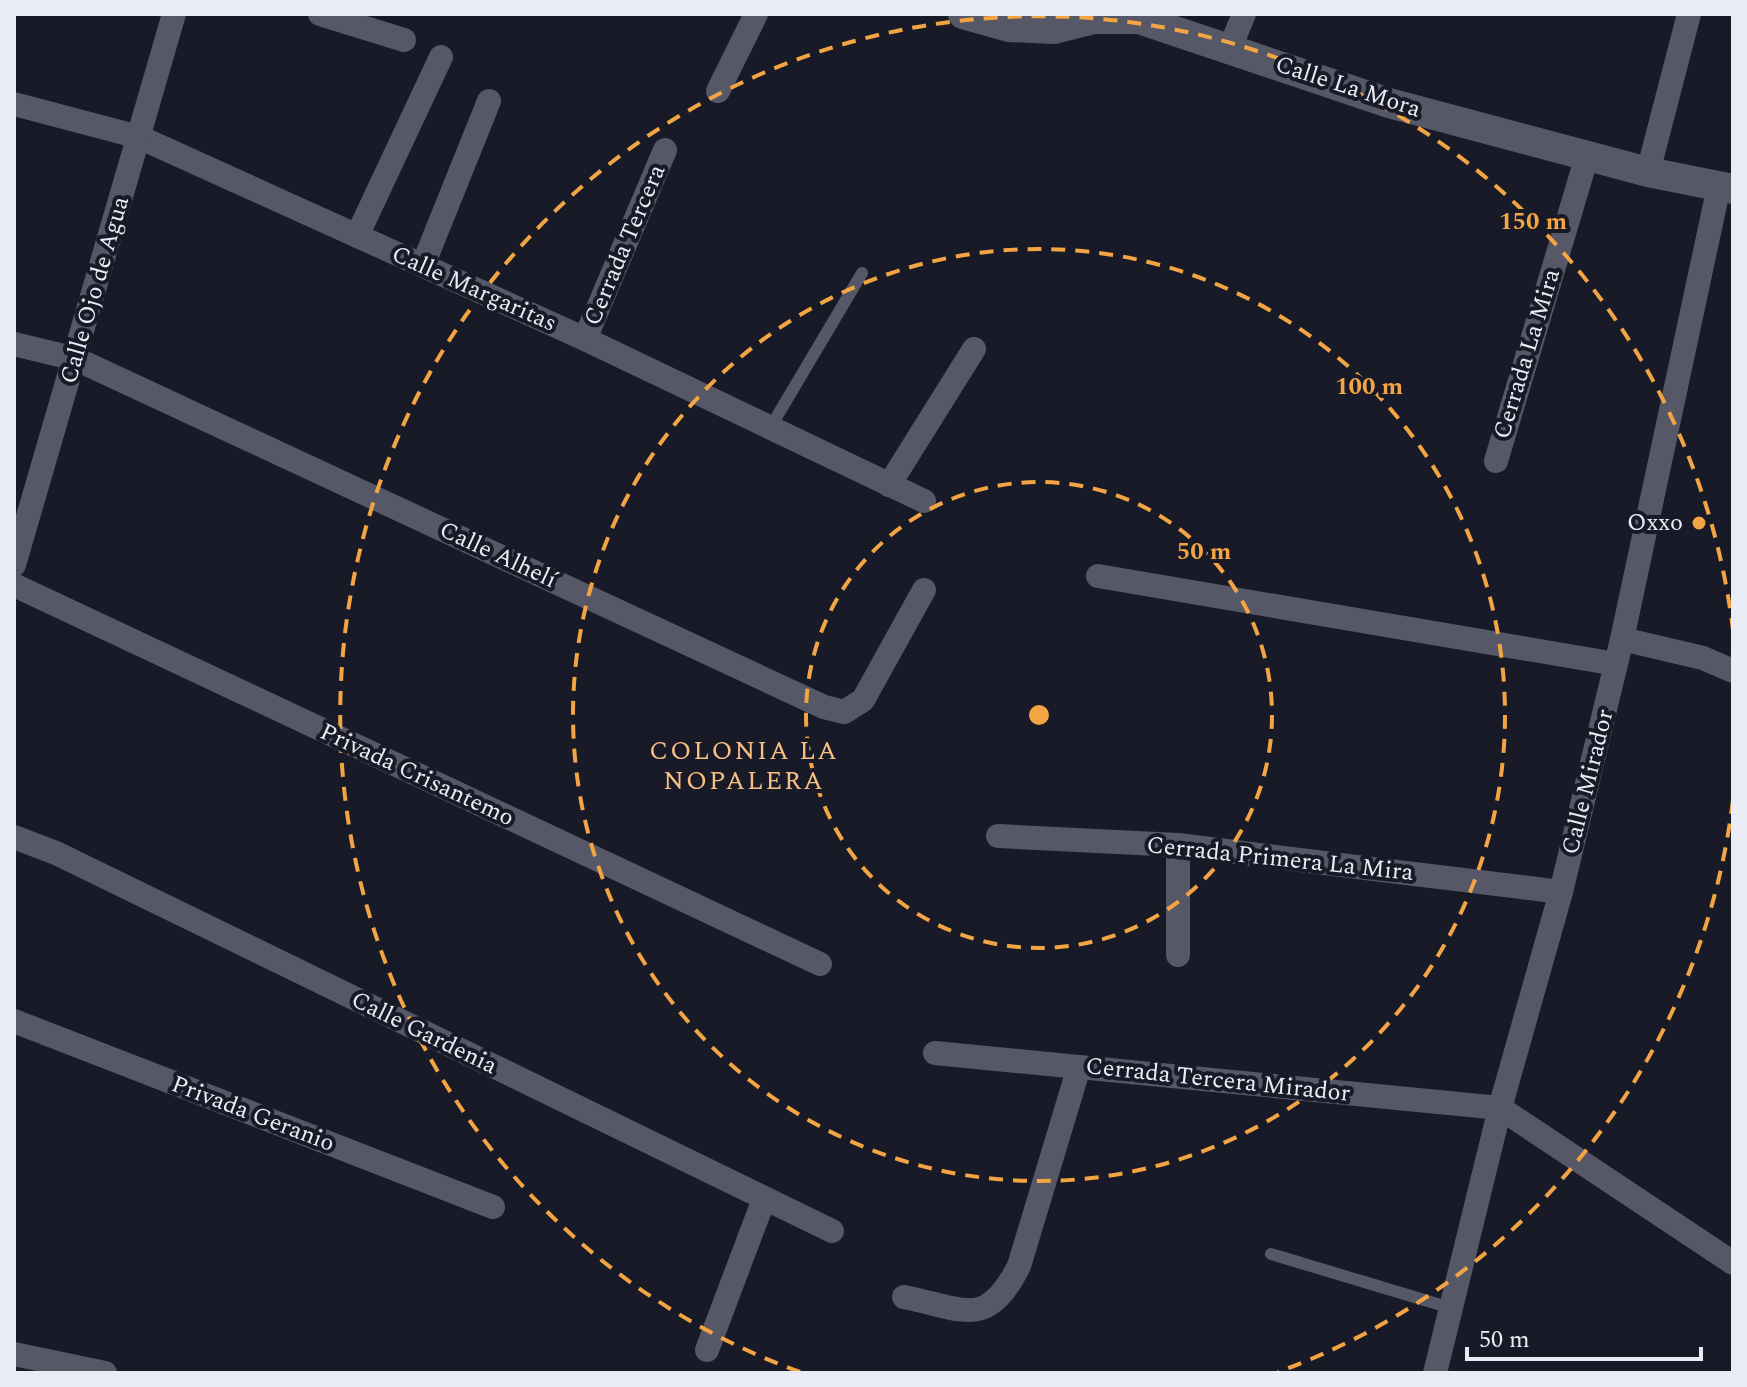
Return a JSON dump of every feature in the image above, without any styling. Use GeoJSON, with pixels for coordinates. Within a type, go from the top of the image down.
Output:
{"type":"FeatureCollection","features":[{"type":"Feature","properties":{"kind":"street","name":"Calle Ojo de Agua"},"geometry":{"type":"LineString","coordinates":[[14,565],[174,14]]}},
{"type":"Feature","properties":{"kind":"street"},"geometry":{"type":"LineString","coordinates":[[320,14],[404,40]]}},
{"type":"Feature","properties":{"kind":"street"},"geometry":{"type":"LineString","coordinates":[[718,91],[756,14]]}},
{"type":"Feature","properties":{"kind":"street","name":"Calle La Mora"},"geometry":{"type":"LineString","coordinates":[[963,14],[1009,27],[1054,21],[1139,19],[1389,103],[1648,172],[1726,187]]}},
{"type":"Feature","properties":{"kind":"street"},"geometry":{"type":"LineString","coordinates":[[1230,48],[1244,14]]}},
{"type":"Feature","properties":{"kind":"street"},"geometry":{"type":"LineString","coordinates":[[1648,172],[1689,14]]}},
{"type":"Feature","properties":{"kind":"street"},"geometry":{"type":"LineString","coordinates":[[357,236],[441,57]]}},
{"type":"Feature","properties":{"kind":"street"},"geometry":{"type":"LineString","coordinates":[[423,265],[489,101]]}},
{"type":"Feature","properties":{"kind":"street","name":"Calle Margaritas"},"geometry":{"type":"LineString","coordinates":[[14,104],[139,137],[585,339],[924,501]]}},
{"type":"Feature","properties":{"kind":"street","name":"Cerrada Tercera"},"geometry":{"type":"LineString","coordinates":[[585,339],[665,150]]}},
{"type":"Feature","properties":{"kind":"street","name":"Cerrada La Mira"},"geometry":{"type":"LineString","coordinates":[[1496,461],[1587,156]]}},
{"type":"Feature","properties":{"kind":"street","name":"Calle Mirador"},"geometry":{"type":"LineString","coordinates":[[1435,1373],[1500,1108],[1561,892],[1726,187]]}},
{"type":"Feature","properties":{"kind":"street","name":"Calle Alhelí"},"geometry":{"type":"LineString","coordinates":[[14,344],[76,359],[809,700],[844,712],[863,700],[924,590]]}},
{"type":"Feature","properties":{"kind":"street"},"geometry":{"type":"LineString","coordinates":[[889,485],[974,349]]}},
{"type":"Feature","properties":{"kind":"street"},"geometry":{"type":"LineString","coordinates":[[1098,576],[1616,664]]}},
{"type":"Feature","properties":{"kind":"street","name":"Privada Crisantemo"},"geometry":{"type":"LineString","coordinates":[[14,585],[820,964]]}},
{"type":"Feature","properties":{"kind":"street"},"geometry":{"type":"LineString","coordinates":[[1622,639],[1703,658],[1733,671]]}},
{"type":"Feature","properties":{"kind":"street","name":"Cerrada Primera La Mira"},"geometry":{"type":"LineString","coordinates":[[998,836],[1178,845],[1561,892]]}},
{"type":"Feature","properties":{"kind":"street","name":"Calle Gardenia"},"geometry":{"type":"LineString","coordinates":[[14,837],[56,853],[832,1231]]}},
{"type":"Feature","properties":{"kind":"street"},"geometry":{"type":"LineString","coordinates":[[1178,845],[1178,955]]}},
{"type":"Feature","properties":{"kind":"street","name":"Privada Geranio"},"geometry":{"type":"LineString","coordinates":[[14,1021],[493,1207]]}},
{"type":"Feature","properties":{"kind":"street","name":"Cerrada Tercera Mirador"},"geometry":{"type":"LineString","coordinates":[[935,1053],[1500,1108]]}},
{"type":"Feature","properties":{"kind":"street"},"geometry":{"type":"LineString","coordinates":[[904,1297],[968,1310],[988,1309],[1004,1296],[1019,1266],[1079,1067]]}},
{"type":"Feature","properties":{"kind":"street"},"geometry":{"type":"LineString","coordinates":[[1500,1108],[1727,1255]]}},
{"type":"Feature","properties":{"kind":"street"},"geometry":{"type":"LineString","coordinates":[[707,1350],[764,1199]]}},
{"type":"Feature","properties":{"kind":"street"},"geometry":{"type":"LineString","coordinates":[[14,1354],[105,1373]]}},
{"type":"Feature","properties":{"kind":"lane"},"geometry":{"type":"LineString","coordinates":[[770,428],[862,273]]}},
{"type":"Feature","properties":{"kind":"lane"},"geometry":{"type":"LineString","coordinates":[[1271,1254],[1451,1308]]}},
{"type":"Feature","properties":{"kind":"place","name":"Oxxo"},"geometry":{"type":"Point","coordinates":[1699,523]}},
{"type":"Feature","properties":{"kind":"district","name":"COLONIA LA NOPALERA"},"geometry":{"type":"Point","coordinates":[744,766]}}]}
